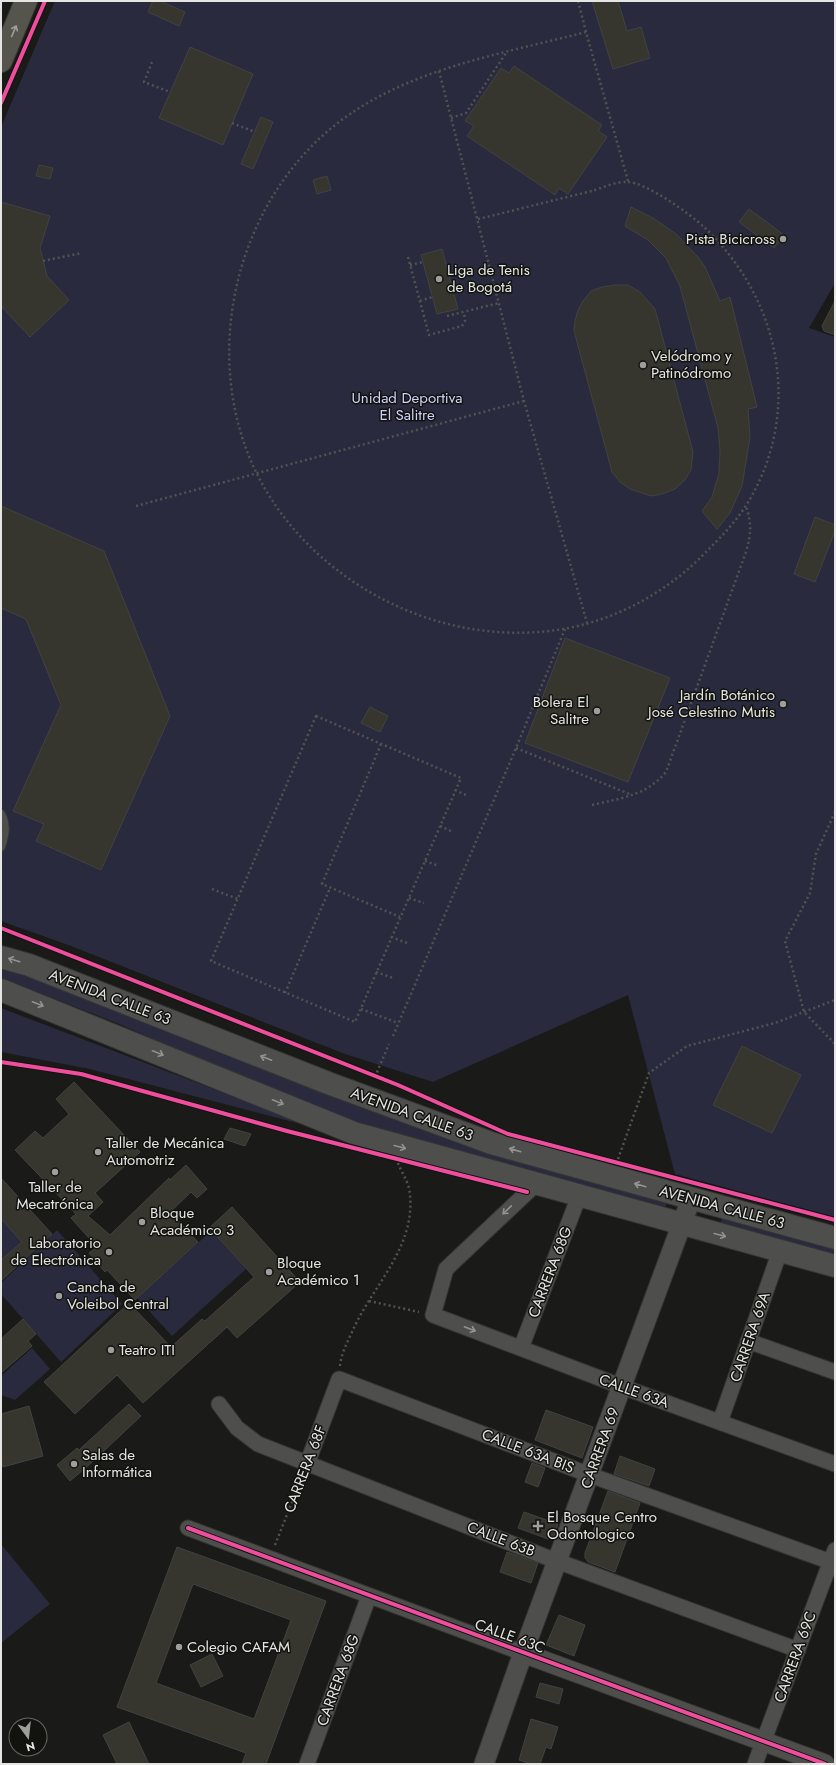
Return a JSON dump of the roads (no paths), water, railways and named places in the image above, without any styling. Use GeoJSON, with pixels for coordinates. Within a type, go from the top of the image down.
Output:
{"type":"FeatureCollection","features":[{"type":"Feature","properties":{"kind":"main road"},"geometry":{"type":"LineString","coordinates":[[1,61],[26,1]]}},
{"type":"Feature","properties":{"kind":"main road","name":"AVENIDA CALLE 63"},"geometry":{"type":"LineString","coordinates":[[1,957],[29,965],[321,1080],[462,1133],[514,1150],[835,1238]]}},
{"type":"Feature","properties":{"kind":"main road","name":"AVENIDA CALLE 63"},"geometry":{"type":"LineString","coordinates":[[1,990],[335,1126],[377,1140],[835,1266]]}},
{"type":"Feature","properties":{"kind":"street","name":"CALLE 63A"},"geometry":{"type":"LineString","coordinates":[[536,1184],[446,1269],[433,1315],[623,1387],[835,1464]]}},
{"type":"Feature","properties":{"kind":"street","name":"CARRERA 68G"},"geometry":{"type":"LineString","coordinates":[[521,1348],[580,1196]]}},
{"type":"Feature","properties":{"kind":"street","name":"CARRERA 69"},"geometry":{"type":"LineString","coordinates":[[484,1764],[523,1653],[623,1387],[691,1199]]}},
{"type":"Feature","properties":{"kind":"street","name":"CARRERA 69A"},"geometry":{"type":"LineString","coordinates":[[720,1422],[780,1251]]}},
{"type":"Feature","properties":{"kind":"street"},"geometry":{"type":"LineString","coordinates":[[748,1341],[835,1372]]}},
{"type":"Feature","properties":{"kind":"street","name":"CARRERA 68F"},"geometry":{"type":"LineString","coordinates":[[307,1464],[339,1379]]}},
{"type":"Feature","properties":{"kind":"street","name":"CALLE 63A BIS"},"geometry":{"type":"LineString","coordinates":[[339,1379],[590,1475],[833,1556]]}},
{"type":"Feature","properties":{"kind":"street","name":"CALLE 63B"},"geometry":{"type":"LineString","coordinates":[[219,1404],[237,1428],[258,1444],[558,1562],[798,1650]]}},
{"type":"Feature","properties":{"kind":"street","name":"CALLE 63C"},"geometry":{"type":"LineString","coordinates":[[188,1528],[825,1764]]}},
{"type":"Feature","properties":{"kind":"street","name":"CARRERA 69C"},"geometry":{"type":"LineString","coordinates":[[755,1764],[833,1556]]}},
{"type":"Feature","properties":{"kind":"street","name":"CARRERA 68G"},"geometry":{"type":"LineString","coordinates":[[307,1764],[369,1596]]}},
{"type":"Feature","properties":{"kind":"lane"},"geometry":{"type":"LineString","coordinates":[[1,814],[5,825],[5,833],[1,847]]}},
{"type":"Feature","properties":{"kind":"place","name":"Pista Bicicross"},"geometry":{"type":"Point","coordinates":[783,239]}},
{"type":"Feature","properties":{"kind":"place","name":"Liga de Tenis de Bogotá"},"geometry":{"type":"Point","coordinates":[439,279]}},
{"type":"Feature","properties":{"kind":"place","name":"Velódromo y Patinódromo"},"geometry":{"type":"Point","coordinates":[643,365]}},
{"type":"Feature","properties":{"kind":"place","name":"Jardín Botánico José Celestino Mutis"},"geometry":{"type":"Point","coordinates":[783,704]}},
{"type":"Feature","properties":{"kind":"place","name":"Bolera El Salitre"},"geometry":{"type":"Point","coordinates":[597,711]}},
{"type":"Feature","properties":{"kind":"place","name":"Taller de Mecánica Automotriz"},"geometry":{"type":"Point","coordinates":[98,1152]}},
{"type":"Feature","properties":{"kind":"place","name":"Taller de Mecatrónica"},"geometry":{"type":"Point","coordinates":[55,1172]}},
{"type":"Feature","properties":{"kind":"place","name":"Bloque Académico 3"},"geometry":{"type":"Point","coordinates":[142,1222]}},
{"type":"Feature","properties":{"kind":"place","name":"Laboratorio de Electrónica"},"geometry":{"type":"Point","coordinates":[109,1252]}},
{"type":"Feature","properties":{"kind":"place","name":"Bloque Académico 1"},"geometry":{"type":"Point","coordinates":[269,1272]}},
{"type":"Feature","properties":{"kind":"place","name":"Cancha de Voleibol Central"},"geometry":{"type":"Point","coordinates":[59,1296]}},
{"type":"Feature","properties":{"kind":"place","name":"Teatro ITI"},"geometry":{"type":"Point","coordinates":[111,1350]}},
{"type":"Feature","properties":{"kind":"place","name":"Salas de Informática"},"geometry":{"type":"Point","coordinates":[74,1464]}},
{"type":"Feature","properties":{"kind":"place","name":"El Bosque Centro Odontologico"},"geometry":{"type":"Point","coordinates":[538,1526]}},
{"type":"Feature","properties":{"kind":"place","name":"Colegio CAFAM"},"geometry":{"type":"Point","coordinates":[179,1647]}},
{"type":"Feature","properties":{"kind":"park label","name":"Unidad Deportiva El Salitre"},"geometry":{"type":"Point","coordinates":[407,406]}}]}
